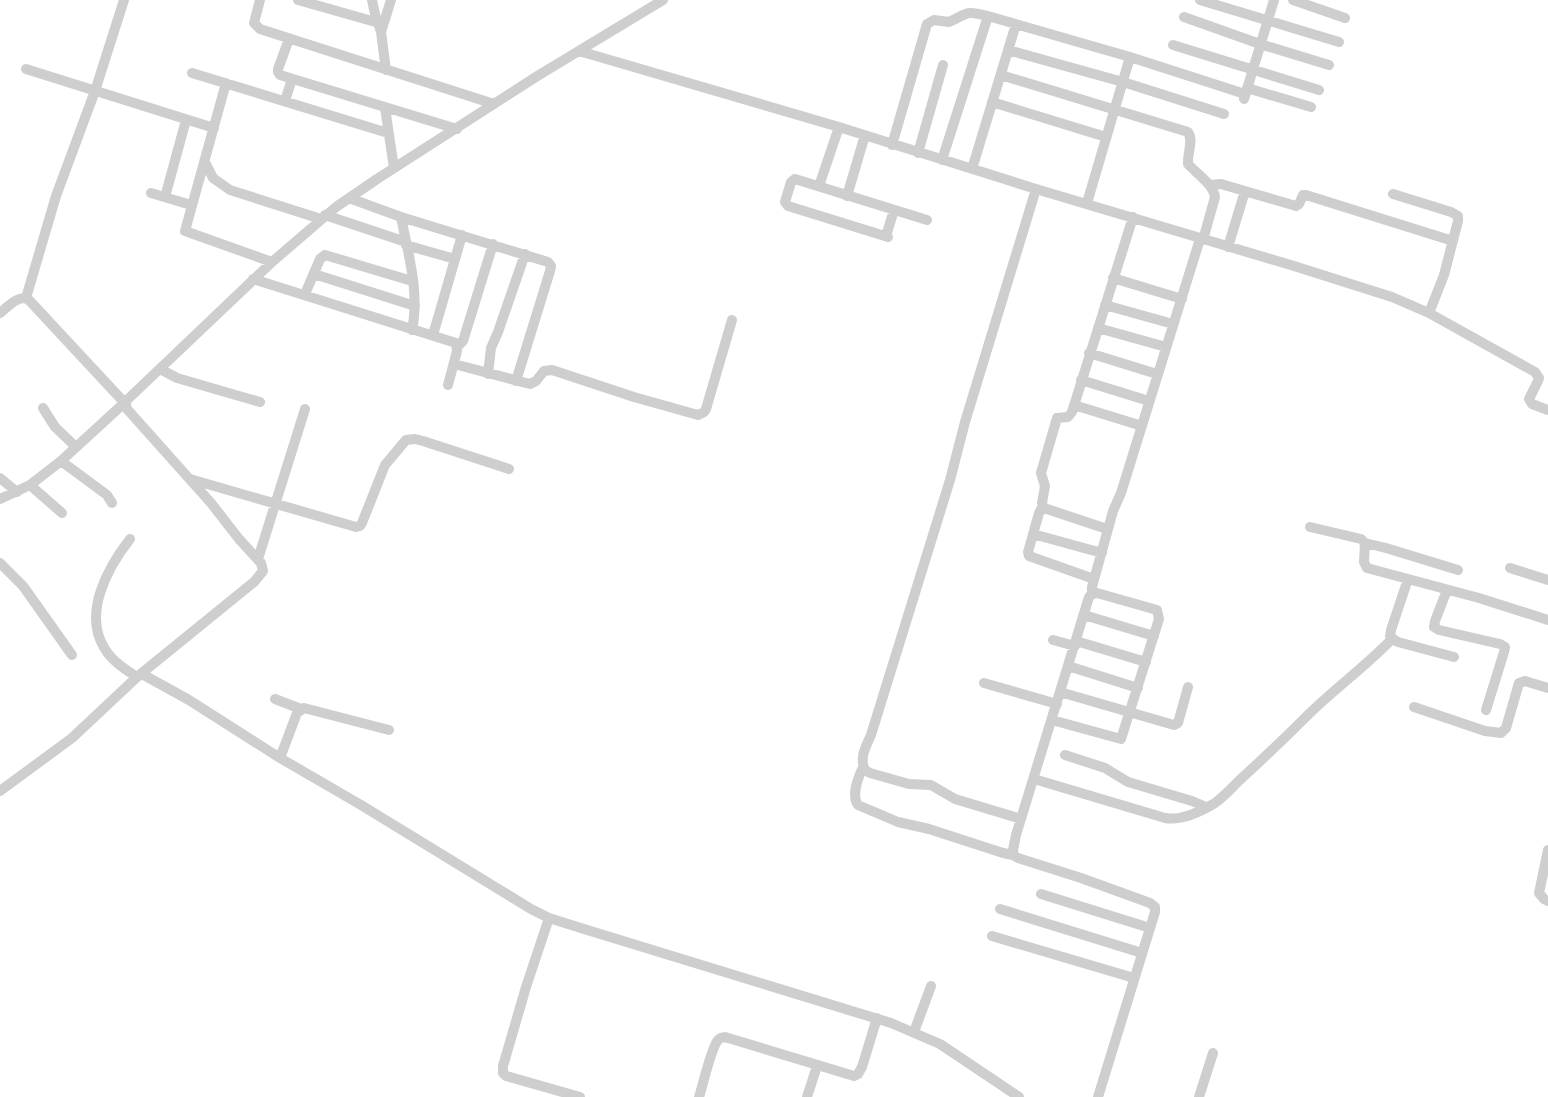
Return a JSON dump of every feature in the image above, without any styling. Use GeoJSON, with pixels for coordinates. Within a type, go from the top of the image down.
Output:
{"type":"FeatureCollection","features":[{"type":"Feature","properties":{"kind":"street"},"geometry":{"type":"LineString","coordinates":[[26,298],[56,196],[95,91],[124,0]]}},
{"type":"Feature","properties":{"kind":"street"},"geometry":{"type":"LineString","coordinates":[[260,0],[254,19],[255,25],[260,29],[494,104]]}},
{"type":"Feature","properties":{"kind":"street"},"geometry":{"type":"LineString","coordinates":[[298,0],[380,28]]}},
{"type":"Feature","properties":{"kind":"street"},"geometry":{"type":"LineString","coordinates":[[372,0],[374,14],[380,28],[386,70]]}},
{"type":"Feature","properties":{"kind":"street"},"geometry":{"type":"LineString","coordinates":[[380,28],[391,0]]}},
{"type":"Feature","properties":{"kind":"street"},"geometry":{"type":"LineString","coordinates":[[0,499],[30,485],[61,461],[253,279],[323,217],[394,168],[494,104],[652,4],[663,0]]}},
{"type":"Feature","properties":{"kind":"street"},"geometry":{"type":"LineString","coordinates":[[1200,0],[1338,42]]}},
{"type":"Feature","properties":{"kind":"street"},"geometry":{"type":"LineString","coordinates":[[1245,93],[1274,0]]}},
{"type":"Feature","properties":{"kind":"street"},"geometry":{"type":"LineString","coordinates":[[1294,0],[1345,18]]}},
{"type":"Feature","properties":{"kind":"street"},"geometry":{"type":"LineString","coordinates":[[892,145],[926,24],[934,20],[949,22],[961,14],[969,12],[1130,57],[1245,93],[1311,106]]}},
{"type":"Feature","properties":{"kind":"street"},"geometry":{"type":"LineString","coordinates":[[942,160],[988,16]]}},
{"type":"Feature","properties":{"kind":"street"},"geometry":{"type":"LineString","coordinates":[[1184,17],[1260,44],[1329,65]]}},
{"type":"Feature","properties":{"kind":"street"},"geometry":{"type":"LineString","coordinates":[[972,169],[1016,24]]}},
{"type":"Feature","properties":{"kind":"street"},"geometry":{"type":"LineString","coordinates":[[289,39],[278,72],[280,75],[457,129]]}},
{"type":"Feature","properties":{"kind":"street"},"geometry":{"type":"LineString","coordinates":[[1173,45],[1319,90]]}},
{"type":"Feature","properties":{"kind":"street"},"geometry":{"type":"LineString","coordinates":[[1008,50],[1123,82],[1224,114]]}},
{"type":"Feature","properties":{"kind":"street"},"geometry":{"type":"LineString","coordinates":[[579,51],[864,135],[1392,297],[1429,313],[1535,372],[1538,381],[1529,399],[1532,404],[1548,410]]}},
{"type":"Feature","properties":{"kind":"street"},"geometry":{"type":"LineString","coordinates":[[1087,204],[1130,57]]}},
{"type":"Feature","properties":{"kind":"street"},"geometry":{"type":"LineString","coordinates":[[918,153],[943,65]]}},
{"type":"Feature","properties":{"kind":"street"},"geometry":{"type":"LineString","coordinates":[[26,69],[214,128]]}},
{"type":"Feature","properties":{"kind":"street"},"geometry":{"type":"LineString","coordinates":[[192,73],[388,133]]}},
{"type":"Feature","properties":{"kind":"street"},"geometry":{"type":"LineString","coordinates":[[1000,75],[1188,132],[1191,139],[1188,164],[1213,189],[1215,198],[1157,374],[1121,493],[1114,508],[1094,579],[1092,594],[1089,597],[1014,842],[1014,855]]}},
{"type":"Feature","properties":{"kind":"street"},"geometry":{"type":"LineString","coordinates":[[285,101],[292,79]]}},
{"type":"Feature","properties":{"kind":"street"},"geometry":{"type":"LineString","coordinates":[[226,83],[205,162],[184,227],[186,232],[272,262]]}},
{"type":"Feature","properties":{"kind":"street"},"geometry":{"type":"LineString","coordinates":[[992,102],[1106,138]]}},
{"type":"Feature","properties":{"kind":"street"},"geometry":{"type":"LineString","coordinates":[[385,108],[394,168]]}},
{"type":"Feature","properties":{"kind":"street"},"geometry":{"type":"LineString","coordinates":[[165,197],[186,120]]}},
{"type":"Feature","properties":{"kind":"street"},"geometry":{"type":"LineString","coordinates":[[819,186],[839,128]]}},
{"type":"Feature","properties":{"kind":"street"},"geometry":{"type":"LineString","coordinates":[[847,196],[864,135]]}},
{"type":"Feature","properties":{"kind":"street"},"geometry":{"type":"LineString","coordinates":[[205,162],[213,178],[230,190],[455,259]]}},
{"type":"Feature","properties":{"kind":"street"},"geometry":{"type":"LineString","coordinates":[[894,210],[887,236],[790,207],[785,202],[793,180],[819,186],[927,220]]}},
{"type":"Feature","properties":{"kind":"street"},"geometry":{"type":"LineString","coordinates":[[1209,185],[1220,184],[1296,206],[1303,195],[1308,196],[1453,241]]}},
{"type":"Feature","properties":{"kind":"street"},"geometry":{"type":"LineString","coordinates":[[1036,189],[965,422],[950,480],[921,575],[871,735],[864,748],[863,767],[855,793],[855,800],[858,805],[902,824],[929,829],[1014,855],[1150,903],[1155,909],[1098,1097]]}},
{"type":"Feature","properties":{"kind":"street"},"geometry":{"type":"LineString","coordinates":[[1228,247],[1245,191]]}},
{"type":"Feature","properties":{"kind":"street"},"geometry":{"type":"LineString","coordinates":[[151,193],[191,205]]}},
{"type":"Feature","properties":{"kind":"street"},"geometry":{"type":"LineString","coordinates":[[1393,194],[1456,215],[1458,221],[1444,275],[1429,313]]}},
{"type":"Feature","properties":{"kind":"street"},"geometry":{"type":"LineString","coordinates":[[349,198],[401,217],[545,260],[550,264],[551,268],[516,381]]}},
{"type":"Feature","properties":{"kind":"street"},"geometry":{"type":"LineString","coordinates":[[401,217],[415,306],[412,330]]}},
{"type":"Feature","properties":{"kind":"street"},"geometry":{"type":"LineString","coordinates":[[1094,579],[1030,558],[1028,552],[1039,513],[1043,506],[1045,486],[1041,473],[1051,436],[1057,418],[1068,417],[1074,405],[1133,217]]}},
{"type":"Feature","properties":{"kind":"street"},"geometry":{"type":"LineString","coordinates":[[433,335],[462,235]]}},
{"type":"Feature","properties":{"kind":"street"},"geometry":{"type":"LineString","coordinates":[[448,385],[458,346],[463,341],[493,244]]}},
{"type":"Feature","properties":{"kind":"street"},"geometry":{"type":"LineString","coordinates":[[488,374],[491,348],[525,254]]}},
{"type":"Feature","properties":{"kind":"street"},"geometry":{"type":"LineString","coordinates":[[305,294],[321,257],[327,255],[412,281]]}},
{"type":"Feature","properties":{"kind":"street"},"geometry":{"type":"LineString","coordinates":[[314,274],[415,306]]}},
{"type":"Feature","properties":{"kind":"street"},"geometry":{"type":"LineString","coordinates":[[1113,278],[1182,299]]}},
{"type":"Feature","properties":{"kind":"street"},"geometry":{"type":"LineString","coordinates":[[253,279],[305,294],[412,330],[450,340],[458,346]]}},
{"type":"Feature","properties":{"kind":"street"},"geometry":{"type":"LineString","coordinates":[[0,313],[18,299],[26,298]]}},
{"type":"Feature","properties":{"kind":"street"},"geometry":{"type":"LineString","coordinates":[[0,791],[82,730],[139,676],[254,582],[263,571],[263,566],[258,559],[239,539],[211,502],[127,409],[124,401],[26,298]]}},
{"type":"Feature","properties":{"kind":"street"},"geometry":{"type":"LineString","coordinates":[[1105,305],[1174,324]]}},
{"type":"Feature","properties":{"kind":"street"},"geometry":{"type":"LineString","coordinates":[[454,364],[530,384],[534,383],[544,371],[550,370],[662,405],[701,414],[706,409],[732,320]]}},
{"type":"Feature","properties":{"kind":"street"},"geometry":{"type":"LineString","coordinates":[[1098,328],[1166,348]]}},
{"type":"Feature","properties":{"kind":"street"},"geometry":{"type":"LineString","coordinates":[[1089,353],[1157,374]]}},
{"type":"Feature","properties":{"kind":"street"},"geometry":{"type":"LineString","coordinates":[[160,369],[177,378],[260,402]]}},
{"type":"Feature","properties":{"kind":"street"},"geometry":{"type":"LineString","coordinates":[[1081,380],[1149,401]]}},
{"type":"Feature","properties":{"kind":"street"},"geometry":{"type":"LineString","coordinates":[[1074,405],[1142,426]]}},
{"type":"Feature","properties":{"kind":"street"},"geometry":{"type":"LineString","coordinates":[[43,408],[55,427],[76,447]]}},
{"type":"Feature","properties":{"kind":"street"},"geometry":{"type":"LineString","coordinates":[[258,559],[305,408]]}},
{"type":"Feature","properties":{"kind":"street"},"geometry":{"type":"LineString","coordinates":[[189,478],[358,527],[362,523],[383,467],[396,454],[403,442],[408,439],[422,441],[510,469]]}},
{"type":"Feature","properties":{"kind":"street"},"geometry":{"type":"LineString","coordinates":[[61,461],[107,495],[112,503]]}},
{"type":"Feature","properties":{"kind":"street"},"geometry":{"type":"LineString","coordinates":[[0,478],[17,492]]}},
{"type":"Feature","properties":{"kind":"street"},"geometry":{"type":"LineString","coordinates":[[30,485],[62,513]]}},
{"type":"Feature","properties":{"kind":"street"},"geometry":{"type":"LineString","coordinates":[[1043,506],[1108,529]]}},
{"type":"Feature","properties":{"kind":"street"},"geometry":{"type":"LineString","coordinates":[[1310,526],[1361,539],[1365,543],[1458,570]]}},
{"type":"Feature","properties":{"kind":"street"},"geometry":{"type":"LineString","coordinates":[[1033,534],[1102,553]]}},
{"type":"Feature","properties":{"kind":"street"},"geometry":{"type":"LineString","coordinates":[[130,538],[119,553],[109,573],[96,609],[95,618],[97,631],[105,649],[120,666],[189,700],[280,758],[368,809],[497,890],[549,918],[877,1018],[914,1032],[950,1050],[1019,1097]]}},
{"type":"Feature","properties":{"kind":"street"},"geometry":{"type":"LineString","coordinates":[[1365,543],[1364,562],[1367,568],[1408,578],[1548,620]]}},
{"type":"Feature","properties":{"kind":"street"},"geometry":{"type":"LineString","coordinates":[[0,564],[23,586],[72,655]]}},
{"type":"Feature","properties":{"kind":"street"},"geometry":{"type":"LineString","coordinates":[[1510,568],[1548,580]]}},
{"type":"Feature","properties":{"kind":"street"},"geometry":{"type":"LineString","coordinates":[[1392,639],[1390,637],[1391,630],[1408,578]]}},
{"type":"Feature","properties":{"kind":"street"},"geometry":{"type":"LineString","coordinates":[[1447,590],[1434,621],[1434,627],[1439,630],[1500,644],[1505,647],[1486,710]]}},
{"type":"Feature","properties":{"kind":"street"},"geometry":{"type":"LineString","coordinates":[[1052,720],[1119,739],[1123,736],[1159,619],[1158,610],[1105,595],[1092,594]]}},
{"type":"Feature","properties":{"kind":"street"},"geometry":{"type":"LineString","coordinates":[[1084,615],[1154,636]]}},
{"type":"Feature","properties":{"kind":"street"},"geometry":{"type":"LineString","coordinates":[[1392,639],[1454,657]]}},
{"type":"Feature","properties":{"kind":"street"},"geometry":{"type":"LineString","coordinates":[[1034,779],[1164,818],[1178,818],[1206,808],[1224,795],[1322,702],[1377,655],[1392,639]]}},
{"type":"Feature","properties":{"kind":"street"},"geometry":{"type":"LineString","coordinates":[[1053,640],[1146,662]]}},
{"type":"Feature","properties":{"kind":"street"},"geometry":{"type":"LineString","coordinates":[[1068,666],[1138,688]]}},
{"type":"Feature","properties":{"kind":"street"},"geometry":{"type":"LineString","coordinates":[[1414,707],[1485,731],[1501,733],[1506,728],[1519,683],[1525,681],[1548,688]]}},
{"type":"Feature","properties":{"kind":"street"},"geometry":{"type":"LineString","coordinates":[[984,683],[1056,704]]}},
{"type":"Feature","properties":{"kind":"street"},"geometry":{"type":"LineString","coordinates":[[1060,692],[1176,725],[1188,688]]}},
{"type":"Feature","properties":{"kind":"street"},"geometry":{"type":"LineString","coordinates":[[275,699],[301,709],[389,730]]}},
{"type":"Feature","properties":{"kind":"street"},"geometry":{"type":"LineString","coordinates":[[280,758],[297,713],[301,709]]}},
{"type":"Feature","properties":{"kind":"street"},"geometry":{"type":"LineString","coordinates":[[1064,755],[1106,768],[1128,782],[1206,808]]}},
{"type":"Feature","properties":{"kind":"street"},"geometry":{"type":"LineString","coordinates":[[863,767],[867,772],[904,783],[928,784],[955,799],[1021,819]]}},
{"type":"Feature","properties":{"kind":"street"},"geometry":{"type":"LineString","coordinates":[[1548,850],[1539,893],[1548,901]]}},
{"type":"Feature","properties":{"kind":"street"},"geometry":{"type":"LineString","coordinates":[[1041,894],[1150,928]]}},
{"type":"Feature","properties":{"kind":"street"},"geometry":{"type":"LineString","coordinates":[[1000,909],[1142,954]]}},
{"type":"Feature","properties":{"kind":"street"},"geometry":{"type":"LineString","coordinates":[[549,918],[526,987],[503,1070],[506,1076],[580,1097]]}},
{"type":"Feature","properties":{"kind":"street"},"geometry":{"type":"LineString","coordinates":[[992,936],[1134,978]]}},
{"type":"Feature","properties":{"kind":"street"},"geometry":{"type":"LineString","coordinates":[[914,1032],[931,986]]}},
{"type":"Feature","properties":{"kind":"street"},"geometry":{"type":"LineString","coordinates":[[699,1097],[716,1042],[722,1038],[729,1038],[854,1076],[858,1074],[862,1067],[877,1018]]}},
{"type":"Feature","properties":{"kind":"street"},"geometry":{"type":"LineString","coordinates":[[1199,1097],[1213,1054]]}},
{"type":"Feature","properties":{"kind":"street"},"geometry":{"type":"LineString","coordinates":[[807,1097],[817,1066]]}}]}
